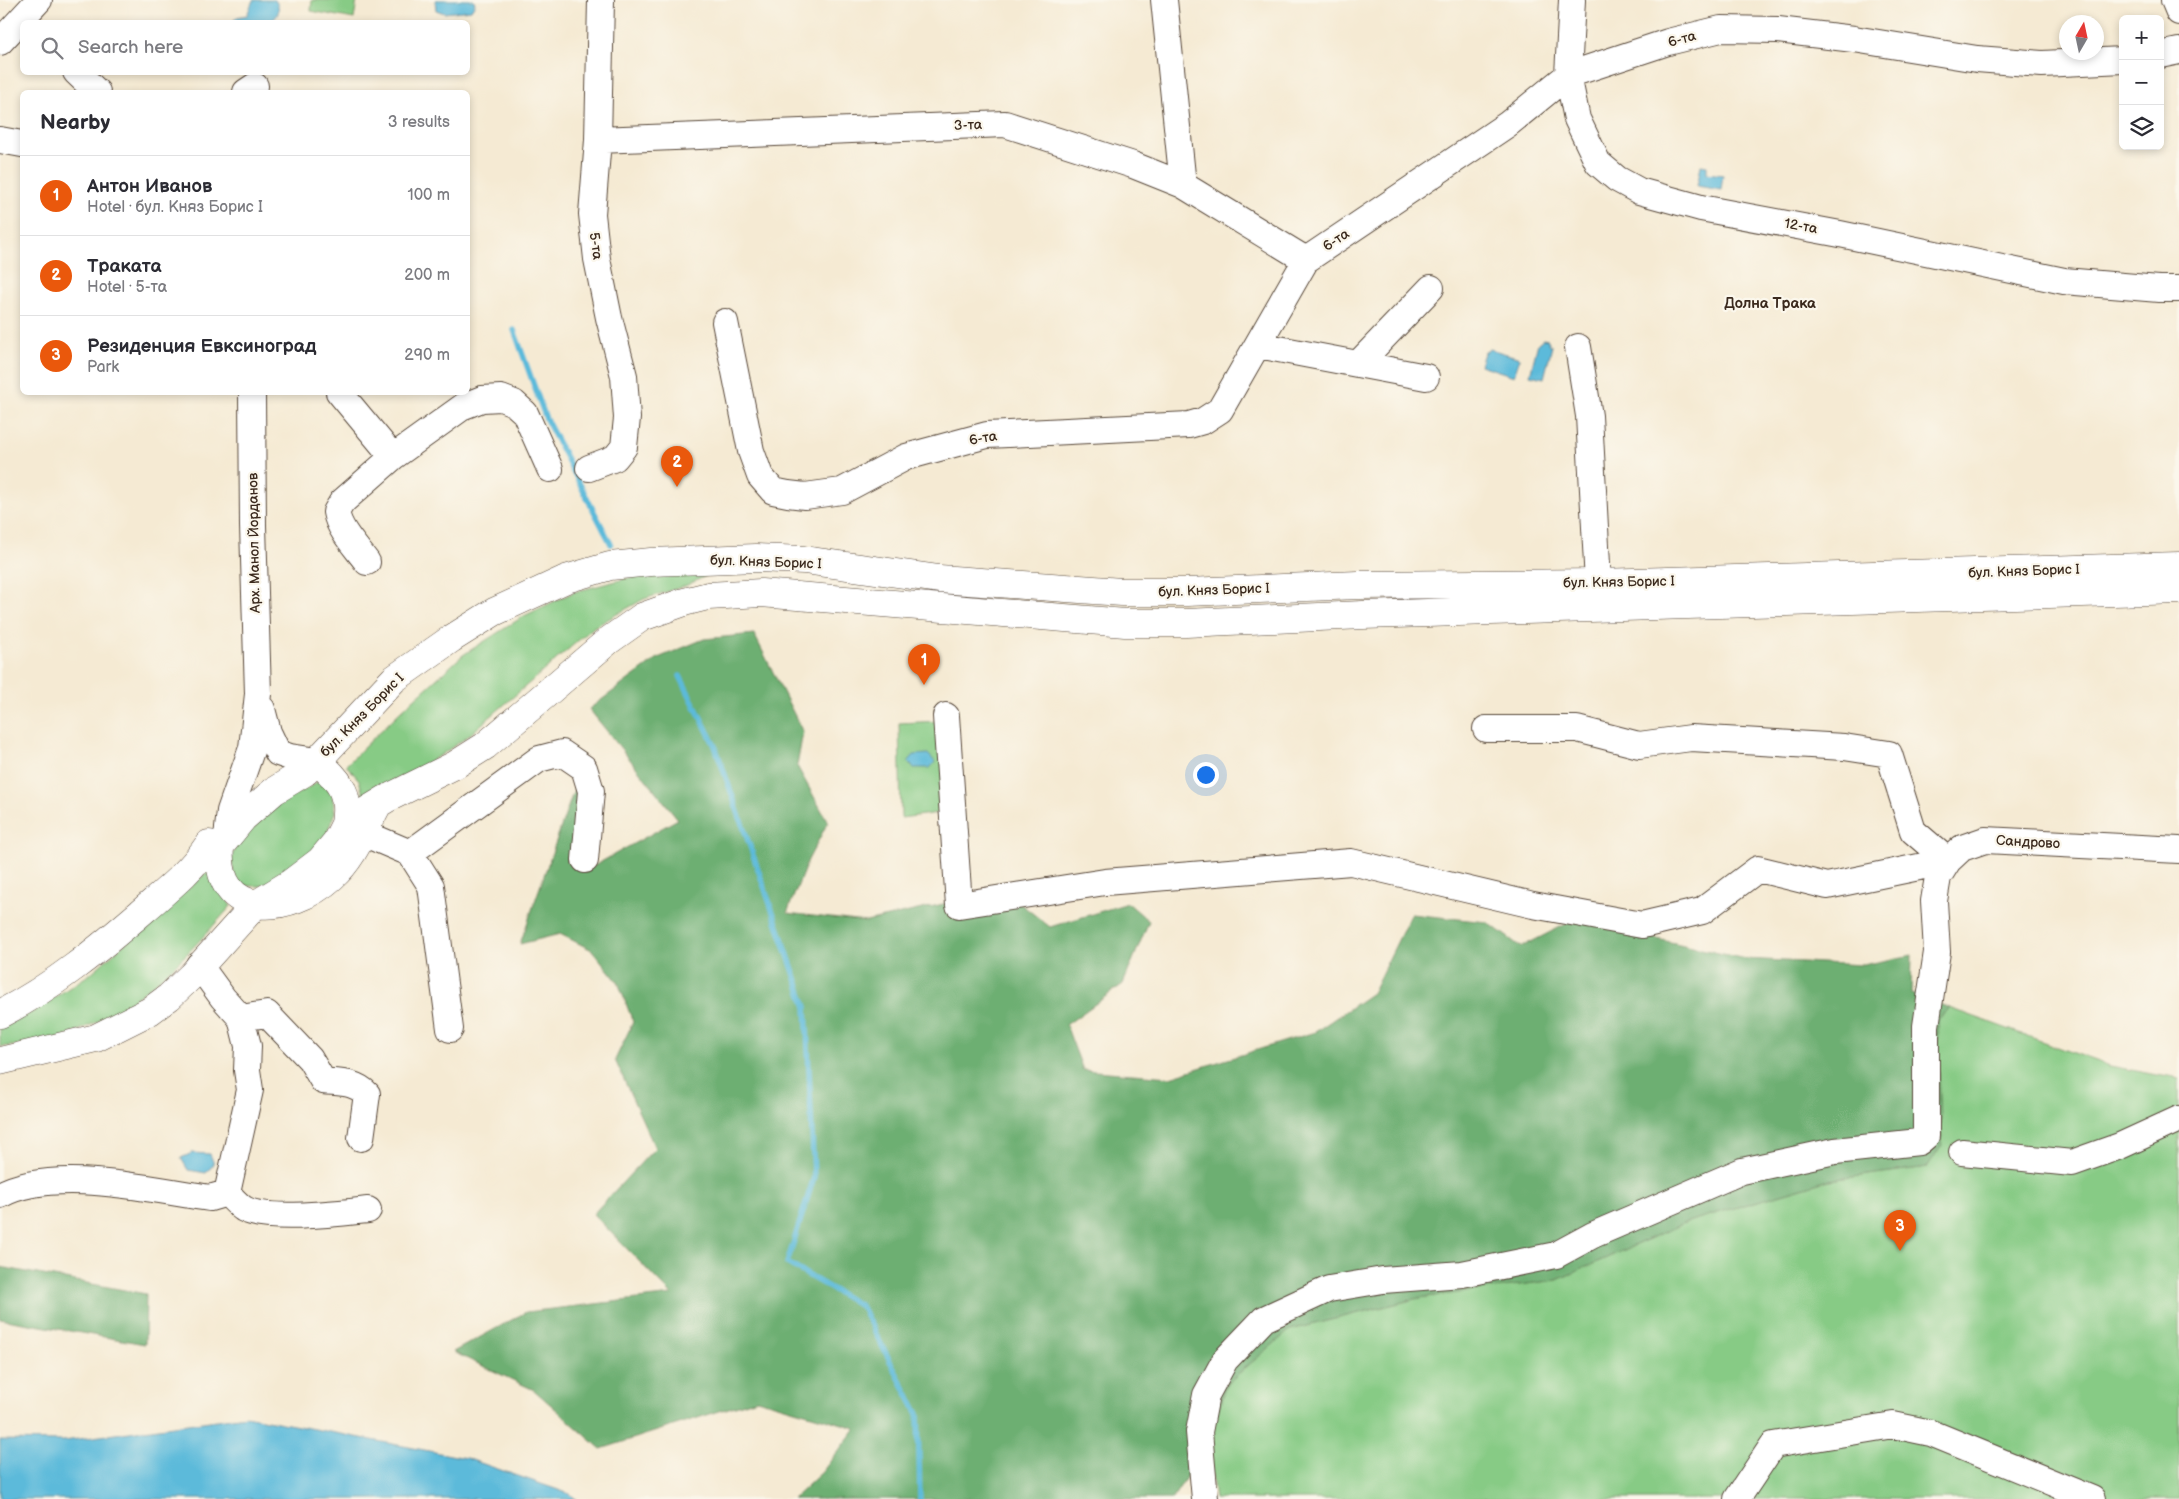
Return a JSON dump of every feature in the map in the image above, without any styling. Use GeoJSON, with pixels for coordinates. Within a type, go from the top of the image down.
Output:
{"type":"FeatureCollection","features":[{"type":"Feature","properties":{"kind":"highway","name":"бул. Княз Борис I"},"geometry":{"type":"LineString","coordinates":[[317,761],[394,679],[451,638],[494,612],[528,595],[566,579],[610,566],[756,558],[804,560],[939,579],[1122,592],[1187,592],[1358,585],[1598,583],[2176,585]]}},
{"type":"Feature","properties":{"kind":"highway","name":"бул. Княз Борис I"},"geometry":{"type":"LineString","coordinates":[[354,828],[386,799],[455,765],[485,746],[608,641],[642,617],[684,602],[734,593],[761,593],[1125,623],[1186,623],[1373,614],[2176,585]]}},
{"type":"Feature","properties":{"kind":"highway"},"geometry":{"type":"LineString","coordinates":[[0,1014],[63,975],[182,876],[219,838],[265,778],[288,768],[317,761],[337,780],[344,792],[347,812],[354,828],[342,868],[323,885],[306,895],[282,904],[254,906],[240,898],[223,879],[219,862],[219,838]]}},
{"type":"Feature","properties":{"kind":"highway"},"geometry":{"type":"LineString","coordinates":[[0,1060],[96,1038],[150,1011],[169,997],[254,906]]}},
{"type":"Feature","properties":{"kind":"street"},"geometry":{"type":"LineString","coordinates":[[0,42],[17,14],[39,0]]}},
{"type":"Feature","properties":{"kind":"street","name":"5-та"},"geometry":{"type":"LineString","coordinates":[[588,468],[615,458],[624,447],[627,418],[624,376],[609,318],[597,259],[592,214],[598,140],[601,0]]}},
{"type":"Feature","properties":{"kind":"street"},"geometry":{"type":"LineString","coordinates":[[1164,0],[1184,185]]}},
{"type":"Feature","properties":{"kind":"street","name":"12-та"},"geometry":{"type":"LineString","coordinates":[[1572,0],[1568,75],[1577,119],[1598,163],[1617,179],[1639,191],[1701,208],[1840,234],[2064,281],[2159,289],[2179,288]]}},
{"type":"Feature","properties":{"kind":"street"},"geometry":{"type":"LineString","coordinates":[[2174,0],[2179,12]]}},
{"type":"Feature","properties":{"kind":"street","name":"6-та"},"geometry":{"type":"LineString","coordinates":[[725,322],[751,451],[760,476],[773,491],[806,496],[842,491],[906,457],[987,435],[1189,425],[1203,421],[1220,410],[1306,260],[1508,124],[1568,75],[1668,42],[1721,29],[1778,30],[1854,38],[1978,59],[2024,63],[2042,64],[2119,60]]}},
{"type":"Feature","properties":{"kind":"street"},"geometry":{"type":"LineString","coordinates":[[2164,54],[2179,51]]}},
{"type":"Feature","properties":{"kind":"street"},"geometry":{"type":"LineString","coordinates":[[79,75],[95,90]]}},
{"type":"Feature","properties":{"kind":"street","name":"3-та"},"geometry":{"type":"LineString","coordinates":[[598,140],[1005,124],[1133,165],[1184,185],[1306,260]]}},
{"type":"Feature","properties":{"kind":"street"},"geometry":{"type":"LineString","coordinates":[[0,140],[20,144]]}},
{"type":"Feature","properties":{"kind":"street"},"geometry":{"type":"LineString","coordinates":[[1358,364],[1431,288]]}},
{"type":"Feature","properties":{"kind":"street"},"geometry":{"type":"LineString","coordinates":[[1258,345],[1426,377]]}},
{"type":"Feature","properties":{"kind":"street"},"geometry":{"type":"LineString","coordinates":[[1578,348],[1589,416],[1598,583]]}},
{"type":"Feature","properties":{"kind":"street","name":"Арх. Манол Йорданов"},"geometry":{"type":"LineString","coordinates":[[219,838],[252,748],[258,694],[253,526],[252,395]]}},
{"type":"Feature","properties":{"kind":"street"},"geometry":{"type":"LineString","coordinates":[[341,395],[393,457]]}},
{"type":"Feature","properties":{"kind":"street"},"geometry":{"type":"LineString","coordinates":[[367,562],[337,520],[336,512],[342,502],[393,457],[464,406],[482,399],[501,398],[514,403],[525,413],[550,469]]}},
{"type":"Feature","properties":{"kind":"street","name":"Арх. Манол Йорданов"},"geometry":{"type":"LineString","coordinates":[[258,694],[268,732],[278,753],[290,757],[317,761]]}},
{"type":"Feature","properties":{"kind":"street"},"geometry":{"type":"LineString","coordinates":[[946,716],[959,905],[1105,882],[1351,862],[1533,905],[1642,925],[1702,911],[1758,869],[1827,886],[1948,861]]}},
{"type":"Feature","properties":{"kind":"street"},"geometry":{"type":"LineString","coordinates":[[1486,729],[1577,729],[1639,745],[1691,738],[1844,747],[1889,754],[1913,831],[1948,861]]}},
{"type":"Feature","properties":{"kind":"street"},"geometry":{"type":"LineString","coordinates":[[410,853],[539,759],[562,753],[584,768],[591,791],[585,860]]}},
{"type":"Feature","properties":{"kind":"street"},"geometry":{"type":"LineString","coordinates":[[354,828],[410,853],[430,886],[450,1029]]}},
{"type":"Feature","properties":{"kind":"street","name":"Сандрово"},"geometry":{"type":"LineString","coordinates":[[1203,1498],[1199,1432],[1206,1395],[1225,1360],[1264,1319],[1329,1289],[1383,1280],[1462,1274],[1556,1255],[1602,1230],[1742,1171],[1835,1151],[1919,1142],[1926,1136],[1926,1026],[1937,952],[1934,901],[1938,877],[1948,861],[1962,848],[1985,840],[2179,850]]}},
{"type":"Feature","properties":{"kind":"street"},"geometry":{"type":"LineString","coordinates":[[199,965],[223,998],[241,1018],[248,1046],[247,1070],[250,1090],[227,1193]]}},
{"type":"Feature","properties":{"kind":"street"},"geometry":{"type":"LineString","coordinates":[[241,1018],[267,1014],[310,1059],[322,1081],[351,1084],[360,1087],[367,1094],[361,1138]]}},
{"type":"Feature","properties":{"kind":"street"},"geometry":{"type":"LineString","coordinates":[[1962,1152],[2072,1163],[2120,1146],[2179,1119]]}},
{"type":"Feature","properties":{"kind":"street"},"geometry":{"type":"LineString","coordinates":[[0,1195],[14,1187],[63,1181],[97,1182],[210,1198],[227,1193]]}},
{"type":"Feature","properties":{"kind":"street"},"geometry":{"type":"LineString","coordinates":[[227,1193],[245,1209],[263,1214],[308,1216],[368,1210]]}},
{"type":"Feature","properties":{"kind":"street"},"geometry":{"type":"LineString","coordinates":[[1737,1499],[1773,1445],[1893,1425],[1931,1433],[2092,1499]]}},
{"type":"Feature","properties":{"kind":"green space"},"geometry":{"type":"Polygon","coordinates":[[[312,0],[357,0],[354,19],[311,11],[312,0]]]}},
{"type":"Feature","properties":{"kind":"green space"},"geometry":{"type":"Polygon","coordinates":[[[673,571],[704,572],[706,576],[685,586],[644,599],[594,627],[467,737],[441,755],[376,791],[365,801],[359,780],[346,765],[401,711],[463,655],[524,616],[574,592],[628,578],[673,571]]]}},
{"type":"Feature","properties":{"kind":"green space"},"geometry":{"type":"Polygon","coordinates":[[[754,634],[803,732],[797,766],[828,822],[808,860],[787,913],[866,922],[1003,890],[1050,927],[1128,903],[1149,921],[1123,984],[1066,1025],[1083,1070],[1170,1077],[1315,1032],[1372,993],[1411,914],[1487,922],[1521,947],[1574,920],[1745,959],[1863,965],[1912,955],[1911,994],[1950,1008],[1937,1020],[1942,1145],[1928,1167],[1829,1180],[1687,1222],[1557,1280],[1419,1298],[1290,1330],[1226,1384],[1208,1444],[1172,1499],[793,1499],[822,1472],[856,1428],[757,1399],[601,1449],[534,1390],[453,1352],[526,1312],[672,1295],[593,1214],[655,1148],[615,1060],[633,1022],[618,982],[592,950],[560,934],[520,944],[575,787],[590,868],[678,819],[589,709],[658,658],[704,639],[754,634]]]}},
{"type":"Feature","properties":{"kind":"green space"},"geometry":{"type":"Polygon","coordinates":[[[941,721],[946,812],[901,818],[899,723],[941,721]]]}},
{"type":"Feature","properties":{"kind":"green space"},"geometry":{"type":"Polygon","coordinates":[[[320,780],[332,793],[335,812],[327,833],[308,861],[264,886],[245,886],[236,881],[232,855],[251,823],[272,807],[320,780]]]}},
{"type":"Feature","properties":{"kind":"green space"},"geometry":{"type":"Polygon","coordinates":[[[208,871],[231,906],[192,948],[152,986],[106,1017],[81,1029],[47,1042],[0,1047],[0,1028],[34,1011],[90,974],[208,871]]]}},
{"type":"Feature","properties":{"kind":"green space"},"geometry":{"type":"Polygon","coordinates":[[[1950,1008],[2110,1066],[2179,1079],[2179,1499],[1215,1499],[1208,1444],[1226,1384],[1290,1330],[1419,1298],[1557,1280],[1687,1222],[1829,1180],[1928,1167],[1937,1020],[1950,1008]]]}},
{"type":"Feature","properties":{"kind":"green space"},"geometry":{"type":"Polygon","coordinates":[[[0,1267],[146,1294],[145,1344],[0,1319],[0,1267]]]}},
{"type":"Feature","properties":{"kind":"water"},"geometry":{"type":"Polygon","coordinates":[[[253,0],[275,0],[277,3],[277,15],[272,20],[234,20],[237,17],[247,15],[253,0]]]}},
{"type":"Feature","properties":{"kind":"water"},"geometry":{"type":"Polygon","coordinates":[[[435,0],[474,0],[475,4],[471,10],[444,13],[436,10],[435,0]]]}},
{"type":"Feature","properties":{"kind":"water"},"geometry":{"type":"Polygon","coordinates":[[[1701,165],[1707,166],[1707,173],[1723,175],[1721,190],[1697,186],[1701,165]]]}},
{"type":"Feature","properties":{"kind":"water"},"geometry":{"type":"Polygon","coordinates":[[[1543,339],[1548,340],[1550,346],[1552,346],[1544,378],[1530,375],[1538,343],[1543,339]]]}},
{"type":"Feature","properties":{"kind":"water"},"geometry":{"type":"Polygon","coordinates":[[[1490,349],[1520,358],[1514,376],[1480,365],[1484,353],[1490,349]]]}},
{"type":"Feature","properties":{"kind":"water"},"geometry":{"type":"Polygon","coordinates":[[[928,754],[935,762],[930,768],[914,768],[908,762],[914,755],[928,754]]]}},
{"type":"Feature","properties":{"kind":"water"},"geometry":{"type":"Polygon","coordinates":[[[192,1153],[210,1154],[214,1164],[206,1173],[188,1170],[181,1158],[192,1153]]]}},
{"type":"Feature","properties":{"kind":"water"},"geometry":{"type":"Polygon","coordinates":[[[246,1416],[466,1458],[570,1494],[576,1499],[0,1499],[0,1440],[64,1441],[246,1416]]]}},
{"type":"Feature","properties":{"kind":"waterway"},"geometry":{"type":"LineString","coordinates":[[514,330],[546,419],[611,544]]}},
{"type":"Feature","properties":{"kind":"waterway"},"geometry":{"type":"LineString","coordinates":[[680,676],[715,746],[806,1007],[814,1177],[787,1263],[861,1306],[918,1414],[920,1499]]}},
{"type":"Feature","properties":{"kind":"place","name":"Траката"},"geometry":{"type":"Point","coordinates":[677,487]}},
{"type":"Feature","properties":{"kind":"place","name":"Антон Иванов"},"geometry":{"type":"Point","coordinates":[924,685]}},
{"type":"Feature","properties":{"kind":"place","name":"Резиденция Евксиноград"},"geometry":{"type":"Point","coordinates":[1900,1251]}},
{"type":"Feature","properties":{"kind":"district","name":"Долна Трака"},"geometry":{"type":"Point","coordinates":[1770,303]}}]}
